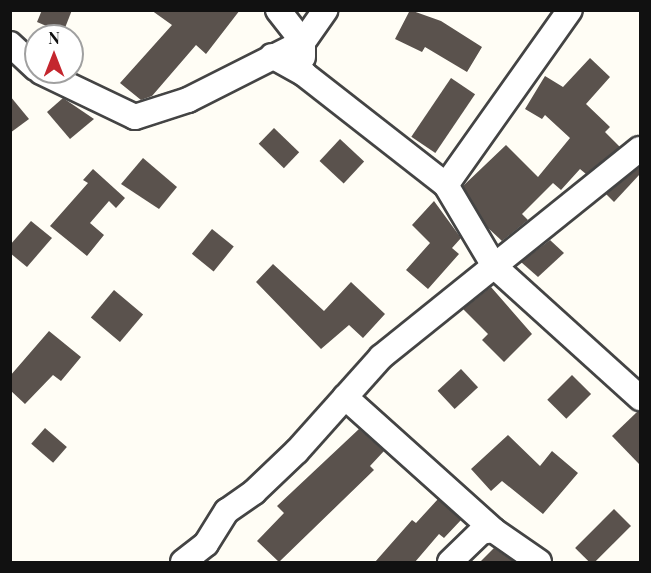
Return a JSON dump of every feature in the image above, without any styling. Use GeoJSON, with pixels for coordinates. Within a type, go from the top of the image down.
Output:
{"type":"FeatureCollection","features":[{"type":"Feature","properties":{"kind":"street"},"geometry":{"type":"LineString","coordinates":[[278,10],[303,42],[304,74]]}},
{"type":"Feature","properties":{"kind":"street"},"geometry":{"type":"LineString","coordinates":[[66,84],[135,117],[188,100],[303,42],[325,10]]}},
{"type":"Feature","properties":{"kind":"street"},"geometry":{"type":"LineString","coordinates":[[446,185],[570,10]]}},
{"type":"Feature","properties":{"kind":"street"},"geometry":{"type":"LineString","coordinates":[[10,44],[24,57]]}},
{"type":"Feature","properties":{"kind":"street"},"geometry":{"type":"LineString","coordinates":[[273,56],[304,74],[446,185],[494,266],[640,398]]}},
{"type":"Feature","properties":{"kind":"street"},"geometry":{"type":"LineString","coordinates":[[183,562],[206,544],[227,511],[254,492],[381,357],[640,149]]}},
{"type":"Feature","properties":{"kind":"street"},"geometry":{"type":"LineString","coordinates":[[345,397],[493,530],[539,562]]}},
{"type":"Feature","properties":{"kind":"street"},"geometry":{"type":"LineString","coordinates":[[450,562],[481,532],[493,530]]}},
{"type":"Feature","properties":{"kind":"building"},"geometry":{"type":"Polygon","coordinates":[[[42,10],[72,10],[67,24],[37,22],[42,10]]]}},
{"type":"Feature","properties":{"kind":"building"},"geometry":{"type":"Polygon","coordinates":[[[151,10],[240,10],[206,54],[196,45],[152,96],[141,100],[120,83],[172,25],[151,10]]]}},
{"type":"Feature","properties":{"kind":"building"},"geometry":{"type":"Polygon","coordinates":[[[410,10],[441,21],[482,47],[467,72],[425,47],[422,52],[395,39],[410,10]]]}},
{"type":"Feature","properties":{"kind":"building"},"geometry":{"type":"Polygon","coordinates":[[[590,58],[610,77],[586,104],[610,127],[605,132],[620,147],[586,174],[580,169],[561,190],[553,183],[522,214],[528,220],[502,241],[487,227],[463,186],[506,145],[538,177],[570,138],[545,115],[542,119],[525,109],[545,76],[563,87],[590,58]]]}},
{"type":"Feature","properties":{"kind":"building"},"geometry":{"type":"Polygon","coordinates":[[[451,78],[475,94],[435,153],[411,137],[451,78]]]}},
{"type":"Feature","properties":{"kind":"building"},"geometry":{"type":"Polygon","coordinates":[[[10,96],[29,119],[10,133],[10,96]]]}},
{"type":"Feature","properties":{"kind":"building"},"geometry":{"type":"Polygon","coordinates":[[[63,98],[94,119],[70,139],[47,112],[63,98]]]}},
{"type":"Feature","properties":{"kind":"building"},"geometry":{"type":"Polygon","coordinates":[[[274,128],[299,152],[284,168],[259,144],[274,128]]]}},
{"type":"Feature","properties":{"kind":"building"},"geometry":{"type":"Polygon","coordinates":[[[340,139],[364,162],[344,183],[320,161],[340,139]]]}},
{"type":"Feature","properties":{"kind":"building"},"geometry":{"type":"Polygon","coordinates":[[[143,158],[177,187],[159,209],[121,184],[143,158]]]}},
{"type":"Feature","properties":{"kind":"building"},"geometry":{"type":"Polygon","coordinates":[[[640,167],[640,174],[614,202],[606,194],[640,167]]]}},
{"type":"Feature","properties":{"kind":"building"},"geometry":{"type":"Polygon","coordinates":[[[93,169],[125,198],[116,208],[109,201],[90,223],[104,235],[87,256],[50,226],[88,183],[83,180],[93,169]]]}},
{"type":"Feature","properties":{"kind":"building"},"geometry":{"type":"Polygon","coordinates":[[[434,201],[461,238],[452,248],[459,254],[428,289],[406,270],[430,243],[412,225],[434,201]]]}},
{"type":"Feature","properties":{"kind":"building"},"geometry":{"type":"Polygon","coordinates":[[[31,221],[52,238],[27,267],[10,253],[10,245],[31,221]]]}},
{"type":"Feature","properties":{"kind":"building"},"geometry":{"type":"Polygon","coordinates":[[[212,229],[234,247],[214,271],[192,254],[212,229]]]}},
{"type":"Feature","properties":{"kind":"building"},"geometry":{"type":"Polygon","coordinates":[[[550,240],[564,253],[538,277],[521,262],[550,240]]]}},
{"type":"Feature","properties":{"kind":"building"},"geometry":{"type":"Polygon","coordinates":[[[273,264],[324,311],[351,282],[385,314],[363,338],[349,325],[321,349],[256,282],[273,264]]]}},
{"type":"Feature","properties":{"kind":"building"},"geometry":{"type":"Polygon","coordinates":[[[491,287],[532,334],[504,362],[482,340],[488,334],[463,309],[491,287]]]}},
{"type":"Feature","properties":{"kind":"building"},"geometry":{"type":"Polygon","coordinates":[[[114,290],[143,314],[120,342],[91,318],[114,290]]]}},
{"type":"Feature","properties":{"kind":"building"},"geometry":{"type":"Polygon","coordinates":[[[49,331],[81,357],[61,381],[53,375],[25,404],[10,390],[10,376],[49,331]]]}},
{"type":"Feature","properties":{"kind":"building"},"geometry":{"type":"Polygon","coordinates":[[[461,369],[478,387],[455,409],[438,391],[461,369]]]}},
{"type":"Feature","properties":{"kind":"building"},"geometry":{"type":"Polygon","coordinates":[[[572,375],[591,394],[566,419],[547,400],[572,375]]]}},
{"type":"Feature","properties":{"kind":"building"},"geometry":{"type":"Polygon","coordinates":[[[637,412],[640,412],[640,465],[612,436],[637,412]]]}},
{"type":"Feature","properties":{"kind":"building"},"geometry":{"type":"Polygon","coordinates":[[[45,428],[67,447],[53,463],[31,444],[45,428]]]}},
{"type":"Feature","properties":{"kind":"building"},"geometry":{"type":"Polygon","coordinates":[[[359,429],[384,451],[370,466],[374,470],[279,562],[257,541],[284,513],[277,506],[359,429]]]}},
{"type":"Feature","properties":{"kind":"building"},"geometry":{"type":"Polygon","coordinates":[[[508,435],[540,466],[552,451],[578,473],[543,514],[502,481],[491,491],[471,469],[508,435]]]}},
{"type":"Feature","properties":{"kind":"building"},"geometry":{"type":"Polygon","coordinates":[[[438,499],[461,520],[444,538],[439,534],[415,562],[375,562],[412,520],[416,523],[438,499]]]}},
{"type":"Feature","properties":{"kind":"building"},"geometry":{"type":"Polygon","coordinates":[[[614,509],[631,526],[595,562],[589,562],[575,548],[614,509]]]}},
{"type":"Feature","properties":{"kind":"building"},"geometry":{"type":"Polygon","coordinates":[[[494,548],[515,562],[480,562],[494,548]]]}}]}
